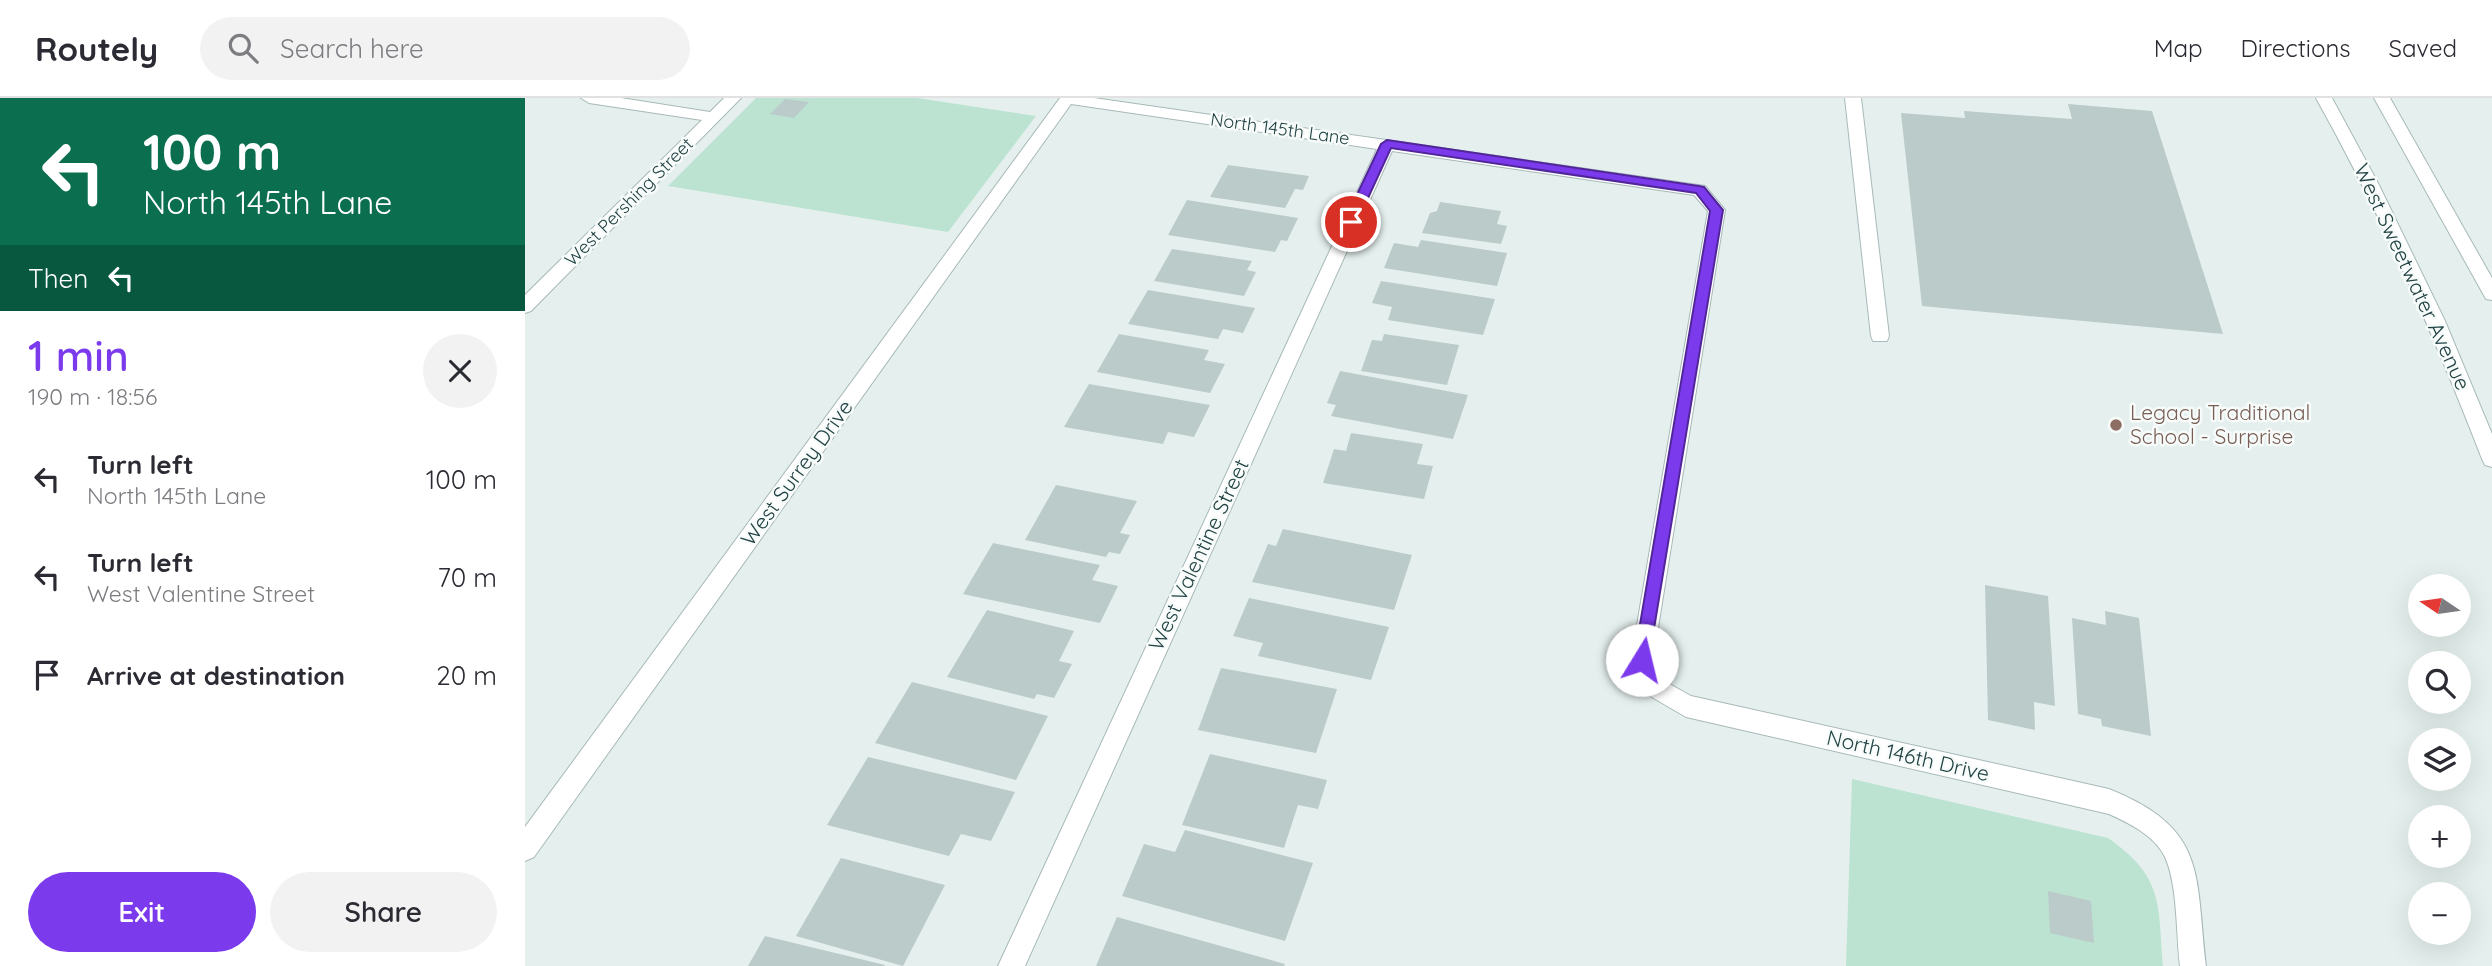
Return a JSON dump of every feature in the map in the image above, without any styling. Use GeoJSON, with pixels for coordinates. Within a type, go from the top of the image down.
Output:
{"type":"FeatureCollection","features":[{"type":"Feature","properties":{"kind":"street"},"geometry":{"type":"LineString","coordinates":[[589,98],[714,117]]}},
{"type":"Feature","properties":{"kind":"street","name":"West Pershing Street"},"geometry":{"type":"LineString","coordinates":[[525,306],[733,98]]}},
{"type":"Feature","properties":{"kind":"street","name":"North 145th Lane"},"geometry":{"type":"LineString","coordinates":[[1068,98],[1699,190],[1717,210],[1642,660],[1658,689]]}},
{"type":"Feature","properties":{"kind":"street","name":"West Surrey Drive"},"geometry":{"type":"LineString","coordinates":[[525,848],[1068,98]]}},
{"type":"Feature","properties":{"kind":"street"},"geometry":{"type":"LineString","coordinates":[[1853,98],[1880,337]]}},
{"type":"Feature","properties":{"kind":"street","name":"West Sweetwater Avenue"},"geometry":{"type":"LineString","coordinates":[[2324,98],[2397,239],[2470,401],[2492,459]]}},
{"type":"Feature","properties":{"kind":"street"},"geometry":{"type":"LineString","coordinates":[[2382,98],[2492,294]]}},
{"type":"Feature","properties":{"kind":"street","name":"West Valentine Street"},"geometry":{"type":"LineString","coordinates":[[1010,966],[1387,144]]}},
{"type":"Feature","properties":{"kind":"street","name":"North 146th Drive"},"geometry":{"type":"LineString","coordinates":[[1658,689],[1686,706],[2109,802],[2136,813],[2157,828],[2174,848],[2181,870],[2193,966]]}},
{"type":"Feature","properties":{"kind":"green space"},"geometry":{"type":"Polygon","coordinates":[[[756,98],[917,98],[1036,116],[948,232],[668,186],[756,98]]]}},
{"type":"Feature","properties":{"kind":"green space"},"geometry":{"type":"Polygon","coordinates":[[[1852,779],[2108,838],[2140,866],[2149,879],[2158,909],[2163,966],[1846,966],[1852,779]]]}},
{"type":"Feature","properties":{"kind":"building"},"geometry":{"type":"Polygon","coordinates":[[[785,99],[809,102],[794,118],[770,114],[785,99]]]}},
{"type":"Feature","properties":{"kind":"building"},"geometry":{"type":"Polygon","coordinates":[[[2068,104],[2152,111],[2223,334],[1922,306],[1901,113],[1965,118],[1964,111],[2072,119],[2068,104]]]}},
{"type":"Feature","properties":{"kind":"building"},"geometry":{"type":"Polygon","coordinates":[[[1228,165],[1309,176],[1303,190],[1295,189],[1285,208],[1210,197],[1228,165]]]}},
{"type":"Feature","properties":{"kind":"building"},"geometry":{"type":"Polygon","coordinates":[[[1187,200],[1298,218],[1287,241],[1281,240],[1275,252],[1168,235],[1187,200]]]}},
{"type":"Feature","properties":{"kind":"building"},"geometry":{"type":"Polygon","coordinates":[[[1440,202],[1501,211],[1497,224],[1507,226],[1501,244],[1422,233],[1430,213],[1437,211],[1440,202]]]}},
{"type":"Feature","properties":{"kind":"building"},"geometry":{"type":"Polygon","coordinates":[[[1421,240],[1507,253],[1497,286],[1384,268],[1394,243],[1418,247],[1421,240]]]}},
{"type":"Feature","properties":{"kind":"building"},"geometry":{"type":"Polygon","coordinates":[[[1172,249],[1252,261],[1247,270],[1256,272],[1244,296],[1154,281],[1172,249]]]}},
{"type":"Feature","properties":{"kind":"building"},"geometry":{"type":"Polygon","coordinates":[[[1381,281],[1495,299],[1483,335],[1388,320],[1392,307],[1372,303],[1381,281]]]}},
{"type":"Feature","properties":{"kind":"building"},"geometry":{"type":"Polygon","coordinates":[[[1148,290],[1255,308],[1243,333],[1223,329],[1218,339],[1128,324],[1148,290]]]}},
{"type":"Feature","properties":{"kind":"building"},"geometry":{"type":"Polygon","coordinates":[[[1119,334],[1209,350],[1204,360],[1225,364],[1210,393],[1097,372],[1119,334]]]}},
{"type":"Feature","properties":{"kind":"building"},"geometry":{"type":"Polygon","coordinates":[[[1384,334],[1459,345],[1447,385],[1361,371],[1372,340],[1382,341],[1384,334]]]}},
{"type":"Feature","properties":{"kind":"building"},"geometry":{"type":"Polygon","coordinates":[[[1340,371],[1468,395],[1453,439],[1331,416],[1336,405],[1327,403],[1340,371]]]}},
{"type":"Feature","properties":{"kind":"building"},"geometry":{"type":"Polygon","coordinates":[[[1089,384],[1210,405],[1194,437],[1168,432],[1163,444],[1064,427],[1089,384]]]}},
{"type":"Feature","properties":{"kind":"building"},"geometry":{"type":"Polygon","coordinates":[[[1351,433],[1423,444],[1417,464],[1433,466],[1424,499],[1323,483],[1334,449],[1346,451],[1351,433]]]}},
{"type":"Feature","properties":{"kind":"building"},"geometry":{"type":"Polygon","coordinates":[[[1056,485],[1137,501],[1120,533],[1130,535],[1120,554],[1109,552],[1106,557],[1025,540],[1056,485]]]}},
{"type":"Feature","properties":{"kind":"building"},"geometry":{"type":"Polygon","coordinates":[[[1283,529],[1412,555],[1394,610],[1252,582],[1268,544],[1276,546],[1283,529]]]}},
{"type":"Feature","properties":{"kind":"building"},"geometry":{"type":"Polygon","coordinates":[[[993,543],[1100,565],[1092,580],[1118,586],[1100,623],[963,594],[993,543]]]}},
{"type":"Feature","properties":{"kind":"building"},"geometry":{"type":"Polygon","coordinates":[[[1985,585],[2048,596],[2055,706],[2034,702],[2035,730],[1988,720],[1985,585]]]}},
{"type":"Feature","properties":{"kind":"building"},"geometry":{"type":"Polygon","coordinates":[[[1249,598],[1389,627],[1371,680],[1258,656],[1263,643],[1233,636],[1249,598]]]}},
{"type":"Feature","properties":{"kind":"building"},"geometry":{"type":"Polygon","coordinates":[[[987,610],[1074,631],[1059,661],[1072,664],[1054,698],[1037,694],[1034,699],[947,677],[987,610]]]}},
{"type":"Feature","properties":{"kind":"building"},"geometry":{"type":"Polygon","coordinates":[[[2105,611],[2139,618],[2151,736],[2102,726],[2101,719],[2078,714],[2072,618],[2106,625],[2105,611]]]}},
{"type":"Feature","properties":{"kind":"building"},"geometry":{"type":"Polygon","coordinates":[[[1221,668],[1337,689],[1316,753],[1198,730],[1221,668]]]}},
{"type":"Feature","properties":{"kind":"building"},"geometry":{"type":"Polygon","coordinates":[[[912,682],[1048,716],[1016,780],[875,743],[912,682]]]}},
{"type":"Feature","properties":{"kind":"building"},"geometry":{"type":"Polygon","coordinates":[[[1210,754],[1327,780],[1318,809],[1298,805],[1284,848],[1182,825],[1210,754]]]}},
{"type":"Feature","properties":{"kind":"building"},"geometry":{"type":"Polygon","coordinates":[[[868,757],[1015,792],[991,841],[961,834],[949,856],[827,825],[868,757]]]}},
{"type":"Feature","properties":{"kind":"building"},"geometry":{"type":"Polygon","coordinates":[[[1185,830],[1313,863],[1285,941],[1122,896],[1144,844],[1175,852],[1185,830]]]}},
{"type":"Feature","properties":{"kind":"building"},"geometry":{"type":"Polygon","coordinates":[[[841,858],[945,885],[903,966],[796,936],[841,858]]]}},
{"type":"Feature","properties":{"kind":"building"},"geometry":{"type":"Polygon","coordinates":[[[2048,891],[2091,901],[2094,943],[2050,933],[2048,891]]]}},
{"type":"Feature","properties":{"kind":"building"},"geometry":{"type":"Polygon","coordinates":[[[1117,917],[1285,964],[1096,966],[1117,917]]]}},
{"type":"Feature","properties":{"kind":"building"},"geometry":{"type":"Polygon","coordinates":[[[765,936],[885,965],[885,966],[748,966],[765,936]]]}},
{"type":"Feature","properties":{"kind":"place","name":"Legacy Traditional School - Surprise"},"geometry":{"type":"Point","coordinates":[2116,425]}},
{"type":"Feature","properties":{"kind":"route"},"geometry":{"type":"LineString","coordinates":[[1351,222],[1387,144],[1699,190],[1717,210],[1642,660]]}}]}
